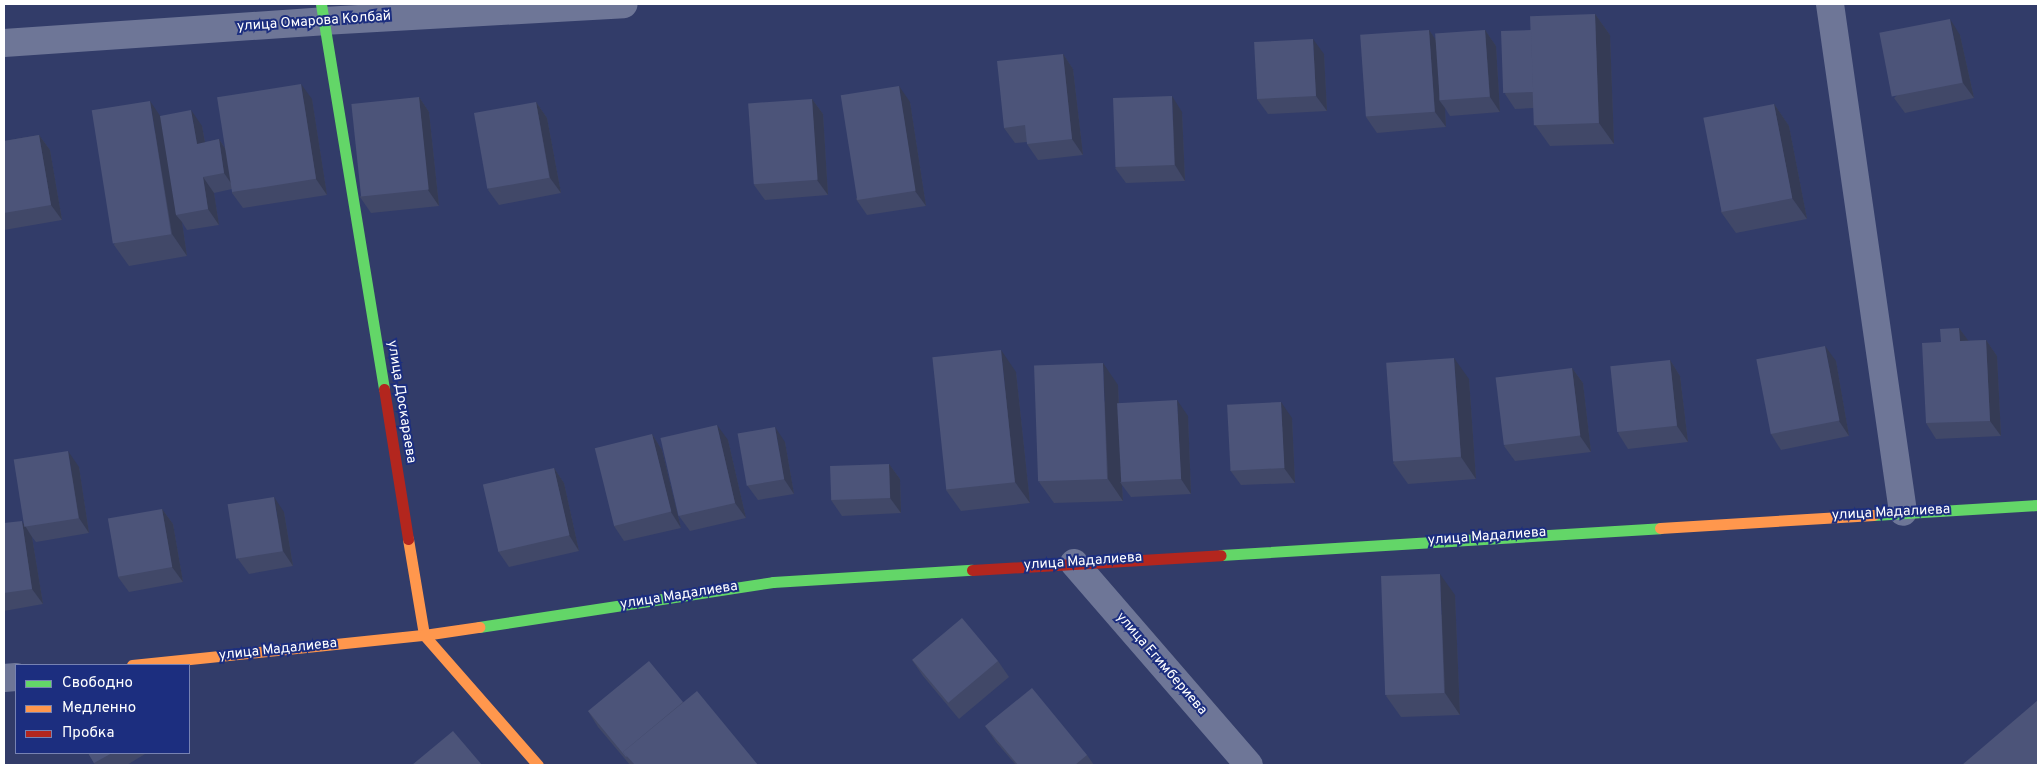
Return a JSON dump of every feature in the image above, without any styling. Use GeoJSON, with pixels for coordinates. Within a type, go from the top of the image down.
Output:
{"type":"FeatureCollection","features":[{"type":"Feature","properties":{"kind":"street","name":"улица Омарова Колбай"},"geometry":{"type":"LineString","coordinates":[[4,43],[322,12],[624,4]]}},
{"type":"Feature","properties":{"kind":"street"},"geometry":{"type":"LineString","coordinates":[[1830,4],[1903,512]]}},
{"type":"Feature","properties":{"kind":"street","name":"улица Доскараева"},"geometry":{"type":"LineString","coordinates":[[322,12],[424,635]]}},
{"type":"Feature","properties":{"kind":"street","name":"улица Мадалиева"},"geometry":{"type":"LineString","coordinates":[[142,664],[424,635],[773,582],[2038,505]]}},
{"type":"Feature","properties":{"kind":"street","name":"улица Егимбериева"},"geometry":{"type":"LineString","coordinates":[[1074,563],[1248,765]]}},
{"type":"Feature","properties":{"kind":"street"},"geometry":{"type":"LineString","coordinates":[[424,635],[538,765]]}},
{"type":"Feature","properties":{"kind":"building"},"geometry":{"type":"Polygon","coordinates":[[[1595,14],[1599,123],[1534,125],[1530,16],[1595,14]]]}},
{"type":"Feature","properties":{"kind":"building"},"geometry":{"type":"Polygon","coordinates":[[[1950,19],[1962,83],[1892,97],[1879,33],[1950,19]]]}},
{"type":"Feature","properties":{"kind":"building"},"geometry":{"type":"Polygon","coordinates":[[[1429,30],[1435,112],[1366,117],[1360,35],[1429,30]]]}},
{"type":"Feature","properties":{"kind":"building"},"geometry":{"type":"Polygon","coordinates":[[[1485,30],[1490,97],[1440,100],[1435,33],[1485,30]]]}},
{"type":"Feature","properties":{"kind":"building"},"geometry":{"type":"Polygon","coordinates":[[[1531,30],[1533,92],[1503,93],[1501,31],[1531,30]]]}},
{"type":"Feature","properties":{"kind":"building"},"geometry":{"type":"Polygon","coordinates":[[[1313,39],[1316,96],[1257,99],[1254,42],[1313,39]]]}},
{"type":"Feature","properties":{"kind":"building"},"geometry":{"type":"Polygon","coordinates":[[[1063,54],[1072,139],[1027,144],[1025,125],[1004,128],[997,61],[1063,54]]]}},
{"type":"Feature","properties":{"kind":"building"},"geometry":{"type":"Polygon","coordinates":[[[301,84],[316,179],[232,192],[217,97],[301,84]]]}},
{"type":"Feature","properties":{"kind":"building"},"geometry":{"type":"Polygon","coordinates":[[[899,86],[916,191],[857,200],[841,95],[899,86]]]}},
{"type":"Feature","properties":{"kind":"building"},"geometry":{"type":"Polygon","coordinates":[[[1172,96],[1174,165],[1115,167],[1113,98],[1172,96]]]}},
{"type":"Feature","properties":{"kind":"building"},"geometry":{"type":"Polygon","coordinates":[[[419,97],[429,189],[361,197],[351,104],[419,97]]]}},
{"type":"Feature","properties":{"kind":"building"},"geometry":{"type":"Polygon","coordinates":[[[812,99],[818,180],[754,184],[748,103],[812,99]]]}},
{"type":"Feature","properties":{"kind":"building"},"geometry":{"type":"Polygon","coordinates":[[[150,101],[171,234],[113,244],[92,110],[150,101]]]}},
{"type":"Feature","properties":{"kind":"building"},"geometry":{"type":"Polygon","coordinates":[[[536,102],[549,178],[487,189],[474,113],[536,102]]]}},
{"type":"Feature","properties":{"kind":"building"},"geometry":{"type":"Polygon","coordinates":[[[1774,104],[1792,198],[1722,212],[1703,118],[1774,104]]]}},
{"type":"Feature","properties":{"kind":"building"},"geometry":{"type":"Polygon","coordinates":[[[191,110],[197,144],[219,139],[224,173],[203,177],[208,209],[176,215],[160,116],[191,110]]]}},
{"type":"Feature","properties":{"kind":"building"},"geometry":{"type":"Polygon","coordinates":[[[39,135],[51,205],[4,213],[4,141],[39,135]]]}},
{"type":"Feature","properties":{"kind":"building"},"geometry":{"type":"Polygon","coordinates":[[[1959,328],[1960,341],[1986,340],[1990,421],[1926,423],[1922,343],[1941,342],[1940,329],[1959,328]]]}},
{"type":"Feature","properties":{"kind":"building"},"geometry":{"type":"Polygon","coordinates":[[[1825,346],[1840,421],[1771,434],[1756,359],[1825,346]]]}},
{"type":"Feature","properties":{"kind":"building"},"geometry":{"type":"Polygon","coordinates":[[[1001,350],[1015,482],[946,489],[932,357],[1001,350]]]}},
{"type":"Feature","properties":{"kind":"building"},"geometry":{"type":"Polygon","coordinates":[[[1454,358],[1461,457],[1393,462],[1386,363],[1454,358]]]}},
{"type":"Feature","properties":{"kind":"building"},"geometry":{"type":"Polygon","coordinates":[[[1670,360],[1677,426],[1617,432],[1610,366],[1670,360]]]}},
{"type":"Feature","properties":{"kind":"building"},"geometry":{"type":"Polygon","coordinates":[[[1103,363],[1107,479],[1038,481],[1034,365],[1103,363]]]}},
{"type":"Feature","properties":{"kind":"building"},"geometry":{"type":"Polygon","coordinates":[[[1572,368],[1580,435],[1504,445],[1496,377],[1572,368]]]}},
{"type":"Feature","properties":{"kind":"building"},"geometry":{"type":"Polygon","coordinates":[[[1177,400],[1181,479],[1121,482],[1117,403],[1177,400]]]}},
{"type":"Feature","properties":{"kind":"building"},"geometry":{"type":"Polygon","coordinates":[[[1281,402],[1284,468],[1231,471],[1227,405],[1281,402]]]}},
{"type":"Feature","properties":{"kind":"building"},"geometry":{"type":"Polygon","coordinates":[[[717,425],[735,503],[678,516],[660,438],[717,425]]]}},
{"type":"Feature","properties":{"kind":"building"},"geometry":{"type":"Polygon","coordinates":[[[775,427],[784,479],[747,486],[738,434],[775,427]]]}},
{"type":"Feature","properties":{"kind":"building"},"geometry":{"type":"Polygon","coordinates":[[[652,434],[671,512],[614,526],[595,448],[652,434]]]}},
{"type":"Feature","properties":{"kind":"building"},"geometry":{"type":"Polygon","coordinates":[[[68,451],[79,518],[24,527],[14,460],[68,451]]]}},
{"type":"Feature","properties":{"kind":"building"},"geometry":{"type":"Polygon","coordinates":[[[889,464],[890,498],[831,500],[830,466],[889,464]]]}},
{"type":"Feature","properties":{"kind":"building"},"geometry":{"type":"Polygon","coordinates":[[[554,468],[570,535],[498,552],[483,484],[554,468]]]}},
{"type":"Feature","properties":{"kind":"building"},"geometry":{"type":"Polygon","coordinates":[[[274,497],[283,551],[236,559],[228,504],[274,497]]]}},
{"type":"Feature","properties":{"kind":"building"},"geometry":{"type":"Polygon","coordinates":[[[162,509],[172,567],[118,577],[108,519],[162,509]]]}},
{"type":"Feature","properties":{"kind":"building"},"geometry":{"type":"Polygon","coordinates":[[[22,521],[32,589],[4,593],[4,523],[22,521]]]}},
{"type":"Feature","properties":{"kind":"building"},"geometry":{"type":"Polygon","coordinates":[[[1440,574],[1444,693],[1385,695],[1381,576],[1440,574]]]}},
{"type":"Feature","properties":{"kind":"building"},"geometry":{"type":"Polygon","coordinates":[[[962,618],[998,661],[948,703],[912,660],[962,618]]]}},
{"type":"Feature","properties":{"kind":"building"},"geometry":{"type":"Polygon","coordinates":[[[649,661],[683,702],[623,752],[626,757],[588,711],[649,661]]]}},
{"type":"Feature","properties":{"kind":"building"},"geometry":{"type":"Polygon","coordinates":[[[1032,688],[1087,755],[1075,765],[1018,765],[985,726],[1032,688]]]}},
{"type":"Feature","properties":{"kind":"building"},"geometry":{"type":"Polygon","coordinates":[[[697,691],[758,765],[635,765],[623,752],[697,691]]]}},
{"type":"Feature","properties":{"kind":"building"},"geometry":{"type":"Polygon","coordinates":[[[2038,700],[2038,765],[1962,765],[2038,700]]]}},
{"type":"Feature","properties":{"kind":"building"},"geometry":{"type":"Polygon","coordinates":[[[453,731],[482,765],[412,765],[453,731]]]}},
{"type":"Feature","properties":{"kind":"building"},"geometry":{"type":"Polygon","coordinates":[[[89,754],[110,754],[94,763],[89,754]]]}},
{"type":"Feature","properties":{"kind":"traffic: fast"},"geometry":{"type":"LineString","coordinates":[[321,4],[384,389]]}},
{"type":"Feature","properties":{"kind":"traffic: fast"},"geometry":{"type":"LineString","coordinates":[[1874,515],[2038,505]]}},
{"type":"Feature","properties":{"kind":"traffic: fast"},"geometry":{"type":"LineString","coordinates":[[1221,555],[1660,528]]}},
{"type":"Feature","properties":{"kind":"traffic: fast"},"geometry":{"type":"LineString","coordinates":[[479,627],[773,582],[972,570]]}},
{"type":"Feature","properties":{"kind":"traffic: slow"},"geometry":{"type":"LineString","coordinates":[[1660,528],[1874,515]]}},
{"type":"Feature","properties":{"kind":"traffic: slow"},"geometry":{"type":"LineString","coordinates":[[408,539],[424,635],[538,765]]}},
{"type":"Feature","properties":{"kind":"traffic: slow"},"geometry":{"type":"LineString","coordinates":[[142,664],[424,635],[479,627]]}},
{"type":"Feature","properties":{"kind":"traffic: jam"},"geometry":{"type":"LineString","coordinates":[[384,389],[408,539]]}},
{"type":"Feature","properties":{"kind":"traffic: jam"},"geometry":{"type":"LineString","coordinates":[[972,570],[1221,555]]}}]}
